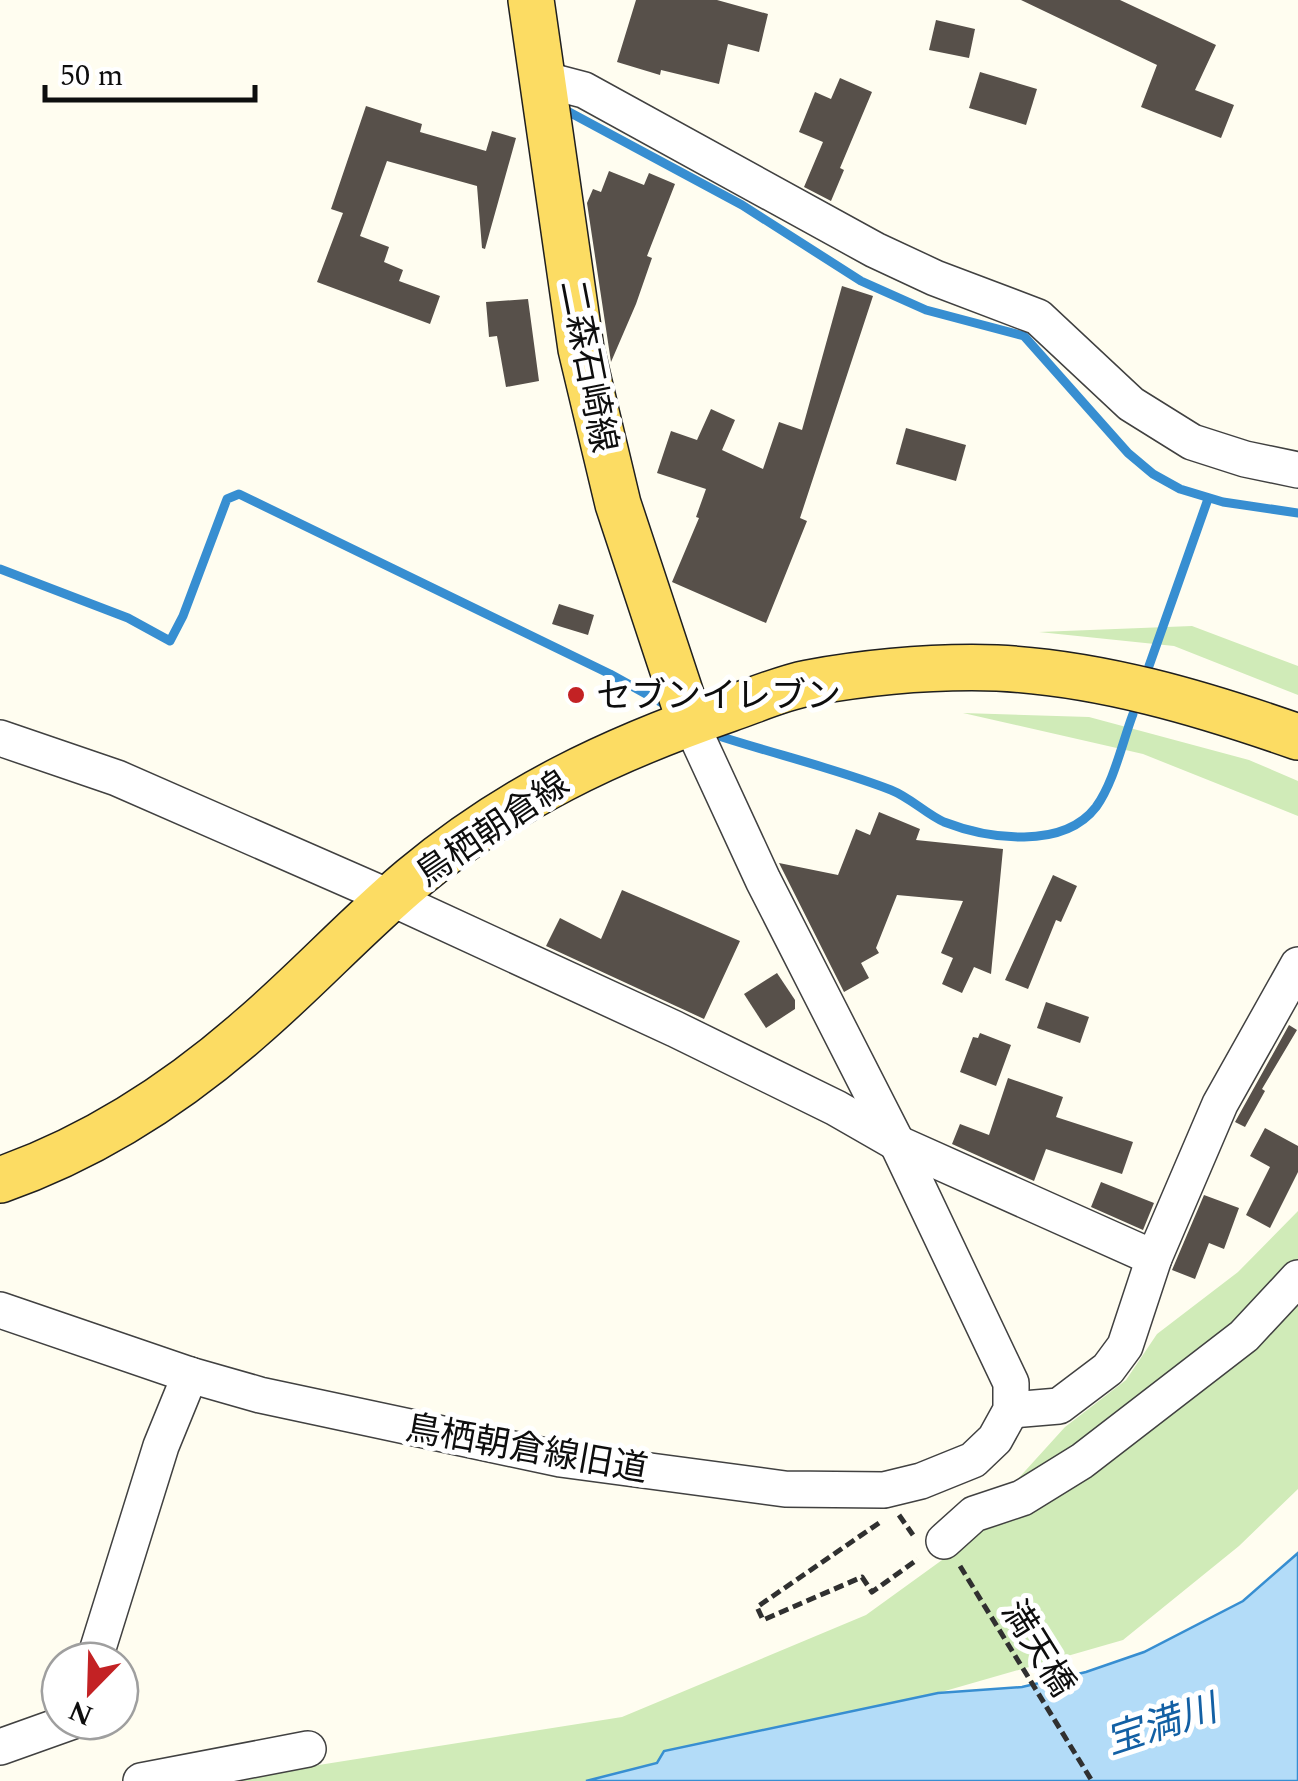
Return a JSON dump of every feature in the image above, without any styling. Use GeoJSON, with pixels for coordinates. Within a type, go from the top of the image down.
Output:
{"type":"FeatureCollection","features":[{"type":"Feature","properties":{"kind":"main road","name":"二森石崎線"},"geometry":{"type":"LineString","coordinates":[[532,0],[581,350],[618,504],[690,722]]}},
{"type":"Feature","properties":{"kind":"main road","name":"鳥栖朝倉線"},"geometry":{"type":"LineString","coordinates":[[0,1180],[51,1160],[146,1110],[251,1028],[455,845],[530,794],[605,756],[690,722],[805,683],[898,672],[997,668],[1102,681],[1210,706],[1298,737]]}},
{"type":"Feature","properties":{"kind":"street"},"geometry":{"type":"LineString","coordinates":[[542,79],[584,90],[874,250],[935,278],[1038,316],[1131,404],[1192,442],[1298,470]]}},
{"type":"Feature","properties":{"kind":"street"},"geometry":{"type":"LineString","coordinates":[[690,722],[763,880],[897,1143],[1011,1396],[1059,1406],[1108,1369],[1125,1346],[1154,1258],[1220,1104],[1298,965]]}},
{"type":"Feature","properties":{"kind":"street"},"geometry":{"type":"LineString","coordinates":[[0,738],[117,778],[392,898],[836,1108],[897,1143],[1154,1258]]}},
{"type":"Feature","properties":{"kind":"street"},"geometry":{"type":"LineString","coordinates":[[935,1548],[974,1514],[1022,1498],[1082,1461],[1244,1336],[1298,1278]]}},
{"type":"Feature","properties":{"kind":"street","name":"鳥栖朝倉線旧道"},"geometry":{"type":"LineString","coordinates":[[0,1310],[260,1395],[560,1458],[786,1489],[884,1490],[921,1481],[973,1460],[995,1439],[1011,1396]]}},
{"type":"Feature","properties":{"kind":"street"},"geometry":{"type":"LineString","coordinates":[[100,1641],[161,1446],[190,1375]]}},
{"type":"Feature","properties":{"kind":"street"},"geometry":{"type":"LineString","coordinates":[[0,1747],[40,1733]]}},
{"type":"Feature","properties":{"kind":"street"},"geometry":{"type":"LineString","coordinates":[[141,1781],[308,1749]]}},
{"type":"Feature","properties":{"kind":"path","name":"満天橋"},"geometry":{"type":"LineString","coordinates":[[896,1511],[935,1548],[1092,1781]]}},
{"type":"Feature","properties":{"kind":"path"},"geometry":{"type":"LineString","coordinates":[[880,1522],[757,1608],[763,1620],[862,1578],[872,1592],[935,1548]]}},
{"type":"Feature","properties":{"kind":"green space"},"geometry":{"type":"Polygon","coordinates":[[[1192,626],[1298,666],[1298,695],[1174,646],[1039,632],[1192,626]]]}},
{"type":"Feature","properties":{"kind":"green space"},"geometry":{"type":"Polygon","coordinates":[[[963,713],[1089,717],[1249,760],[1298,781],[1298,816],[1143,754],[963,713]]]}},
{"type":"Feature","properties":{"kind":"green space"},"geometry":{"type":"Polygon","coordinates":[[[1298,1211],[1298,1489],[1239,1546],[1123,1640],[938,1693],[664,1751],[657,1763],[586,1781],[218,1781],[622,1717],[866,1615],[949,1555],[1065,1427],[1126,1380],[1157,1334],[1238,1272],[1298,1211]]]}},
{"type":"Feature","properties":{"kind":"water","name":"宝満川"},"geometry":{"type":"Polygon","coordinates":[[[1298,1553],[1298,1781],[586,1781],[657,1763],[664,1751],[938,1693],[1022,1687],[1086,1672],[1144,1652],[1243,1601],[1298,1553]]]}},
{"type":"Feature","properties":{"kind":"building"},"geometry":{"type":"Polygon","coordinates":[[[636,0],[717,0],[768,14],[759,52],[728,44],[719,84],[661,70],[660,75],[617,62],[636,0]]]}},
{"type":"Feature","properties":{"kind":"building"},"geometry":{"type":"Polygon","coordinates":[[[1021,0],[1120,0],[1216,45],[1195,90],[1234,105],[1221,138],[1141,107],[1157,65],[1021,0]]]}},
{"type":"Feature","properties":{"kind":"building"},"geometry":{"type":"Polygon","coordinates":[[[936,20],[975,29],[969,58],[929,50],[936,20]]]}},
{"type":"Feature","properties":{"kind":"building"},"geometry":{"type":"Polygon","coordinates":[[[980,72],[1037,89],[1026,125],[969,108],[980,72]]]}},
{"type":"Feature","properties":{"kind":"building"},"geometry":{"type":"Polygon","coordinates":[[[840,78],[872,92],[840,168],[844,170],[831,201],[804,187],[823,142],[799,132],[815,92],[831,99],[840,78]]]}},
{"type":"Feature","properties":{"kind":"building"},"geometry":{"type":"Polygon","coordinates":[[[366,106],[422,124],[420,132],[486,151],[492,131],[516,138],[485,249],[477,186],[387,161],[360,236],[389,247],[384,262],[403,270],[399,281],[440,296],[430,324],[317,282],[343,213],[331,209],[366,106]]]}},
{"type":"Feature","properties":{"kind":"building"},"geometry":{"type":"Polygon","coordinates":[[[609,171],[644,185],[649,173],[675,184],[647,256],[652,258],[636,304],[611,362],[587,203],[593,189],[601,192],[609,171]]]}},
{"type":"Feature","properties":{"kind":"building"},"geometry":{"type":"Polygon","coordinates":[[[842,286],[873,296],[800,518],[807,521],[766,623],[672,582],[699,518],[696,517],[706,489],[657,473],[671,431],[697,440],[711,409],[735,420],[722,450],[763,469],[779,422],[802,430],[842,286]]]}},
{"type":"Feature","properties":{"kind":"building"},"geometry":{"type":"Polygon","coordinates":[[[528,299],[539,381],[506,387],[497,336],[489,337],[486,302],[528,299]]]}},
{"type":"Feature","properties":{"kind":"building"},"geometry":{"type":"Polygon","coordinates":[[[906,428],[966,445],[956,481],[896,464],[906,428]]]}},
{"type":"Feature","properties":{"kind":"building"},"geometry":{"type":"Polygon","coordinates":[[[559,604],[594,615],[588,635],[552,624],[559,604]]]}},
{"type":"Feature","properties":{"kind":"building"},"geometry":{"type":"Polygon","coordinates":[[[879,812],[920,829],[916,840],[1003,849],[991,974],[974,967],[962,993],[942,984],[953,958],[941,953],[963,901],[897,895],[876,948],[879,953],[861,963],[869,978],[844,992],[779,863],[838,875],[856,829],[870,835],[879,812]]]}},
{"type":"Feature","properties":{"kind":"building"},"geometry":{"type":"Polygon","coordinates":[[[1053,875],[1077,886],[1061,922],[1056,920],[1028,989],[1005,980],[1053,875]]]}},
{"type":"Feature","properties":{"kind":"building"},"geometry":{"type":"Polygon","coordinates":[[[622,890],[740,941],[704,1019],[546,946],[560,918],[601,939],[622,890]]]}},
{"type":"Feature","properties":{"kind":"building"},"geometry":{"type":"Polygon","coordinates":[[[777,973],[795,1000],[795,1009],[766,1028],[744,994],[777,973]]]}},
{"type":"Feature","properties":{"kind":"building"},"geometry":{"type":"Polygon","coordinates":[[[1046,1002],[1089,1017],[1080,1043],[1037,1028],[1046,1002]]]}},
{"type":"Feature","properties":{"kind":"building"},"geometry":{"type":"Polygon","coordinates":[[[1289,1025],[1297,1030],[1245,1127],[1235,1122],[1289,1025]]]}},
{"type":"Feature","properties":{"kind":"building"},"geometry":{"type":"Polygon","coordinates":[[[980,1033],[1011,1045],[996,1086],[960,1072],[973,1037],[978,1038],[980,1033]]]}},
{"type":"Feature","properties":{"kind":"building"},"geometry":{"type":"Polygon","coordinates":[[[1008,1078],[1063,1097],[1056,1117],[1133,1142],[1122,1174],[1046,1149],[1034,1181],[952,1144],[960,1124],[989,1135],[1008,1078]]]}},
{"type":"Feature","properties":{"kind":"building"},"geometry":{"type":"Polygon","coordinates":[[[1265,1128],[1298,1146],[1298,1172],[1270,1228],[1246,1215],[1270,1167],[1250,1156],[1265,1128]]]}},
{"type":"Feature","properties":{"kind":"building"},"geometry":{"type":"Polygon","coordinates":[[[1101,1182],[1154,1203],[1143,1230],[1091,1207],[1101,1182]]]}},
{"type":"Feature","properties":{"kind":"building"},"geometry":{"type":"Polygon","coordinates":[[[1204,1195],[1239,1208],[1224,1249],[1209,1243],[1195,1279],[1172,1270],[1204,1195]]]}},
{"type":"Feature","properties":{"kind":"waterway"},"geometry":{"type":"LineString","coordinates":[[569,112],[742,205],[861,281],[926,310],[1024,336],[1128,453],[1153,474],[1180,489],[1223,502],[1298,513]]}},
{"type":"Feature","properties":{"kind":"waterway"},"geometry":{"type":"LineString","coordinates":[[0,569],[128,618],[170,641],[227,499],[239,494],[666,705]]}},
{"type":"Feature","properties":{"kind":"waterway"},"geometry":{"type":"LineString","coordinates":[[1149,666],[1208,499]]}},
{"type":"Feature","properties":{"kind":"waterway"},"geometry":{"type":"LineString","coordinates":[[722,737],[891,790],[937,819],[962,828],[1024,837],[1065,830],[1096,807],[1113,774],[1133,714]]}},
{"type":"Feature","properties":{"kind":"place","name":"セブンイレブン"},"geometry":{"type":"Point","coordinates":[576,695]}}]}
